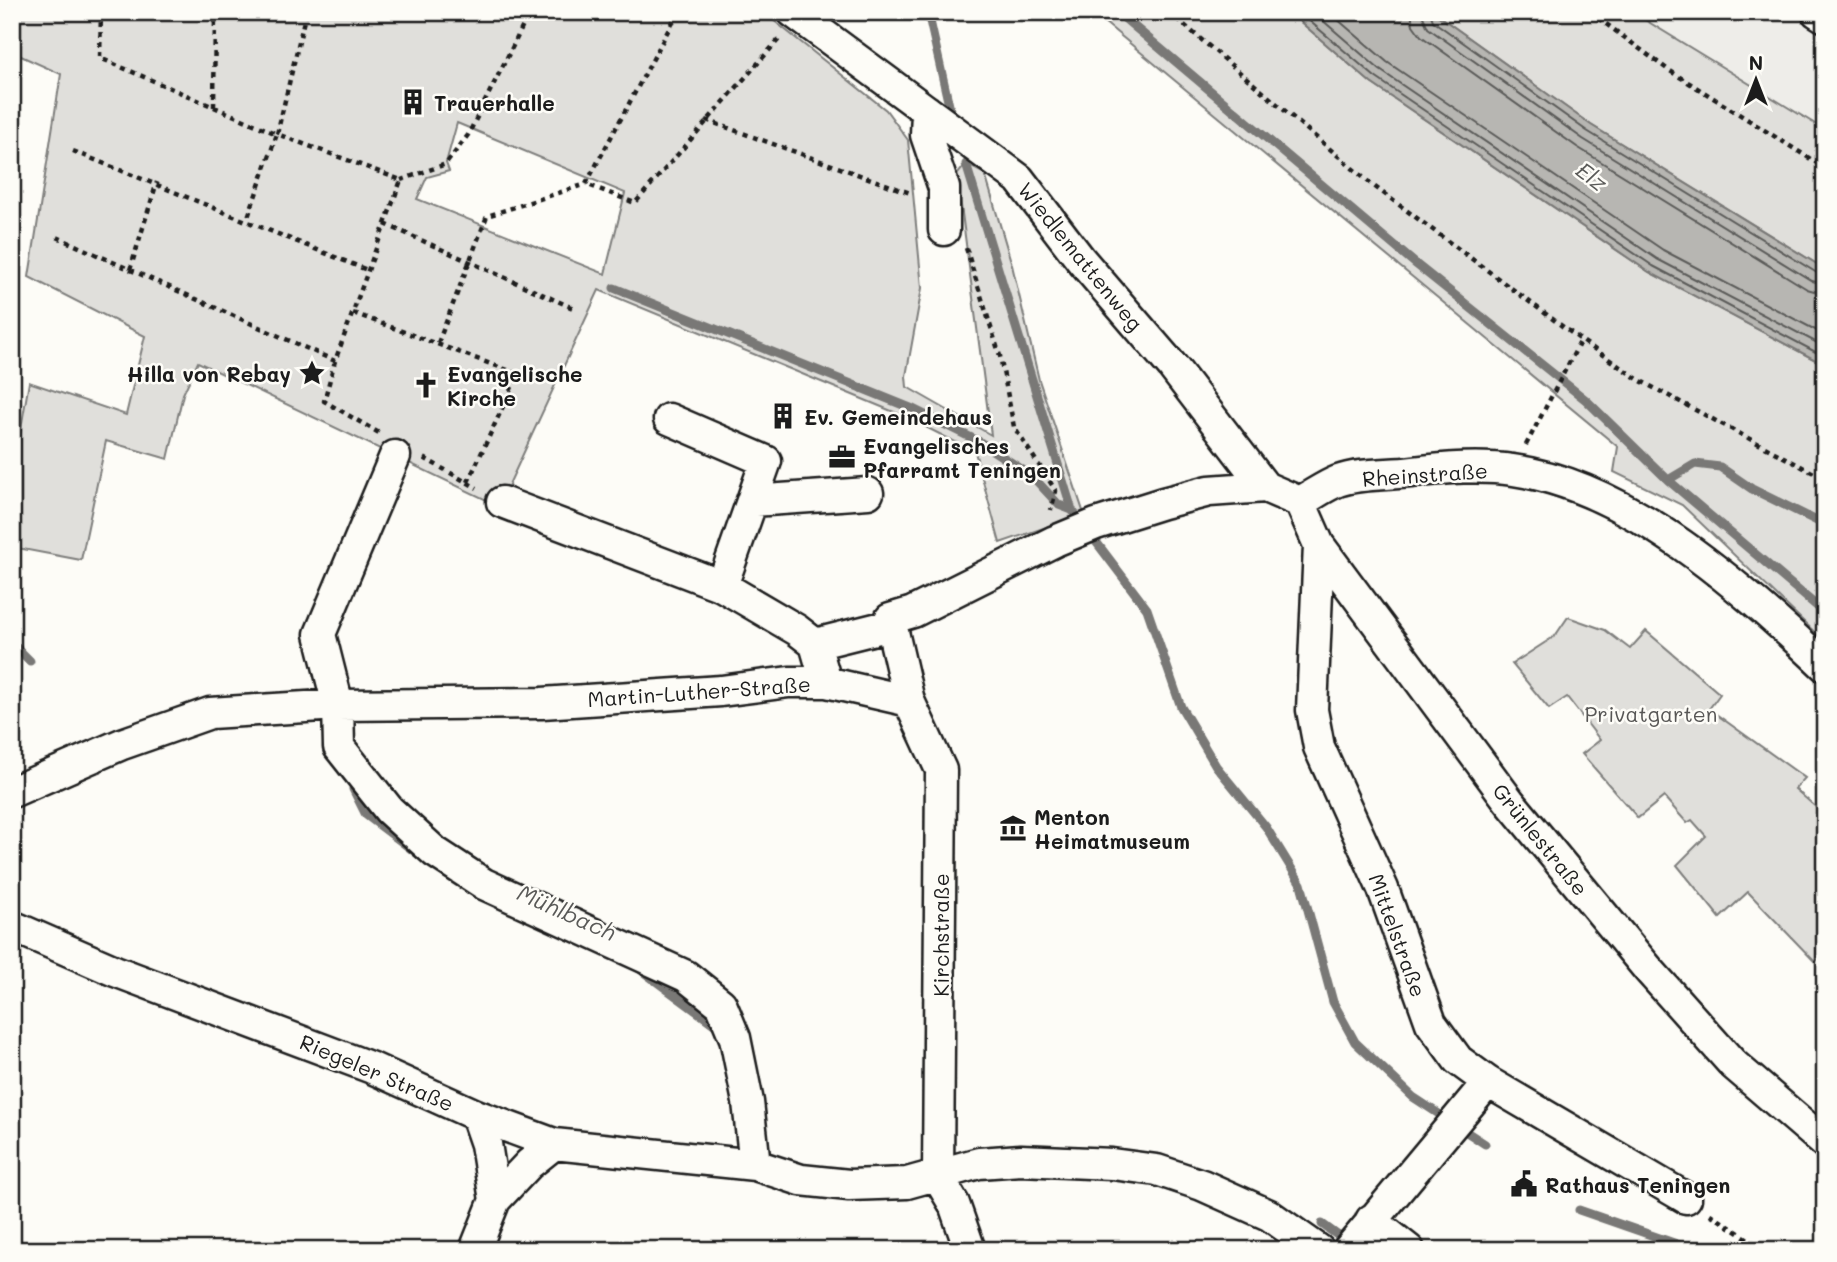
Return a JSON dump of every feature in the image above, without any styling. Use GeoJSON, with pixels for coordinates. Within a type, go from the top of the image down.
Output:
{"type":"FeatureCollection","features":[{"type":"Feature","properties":{"kind":"street"},"geometry":{"type":"LineString","coordinates":[[1817,12],[1825,17]]}},
{"type":"Feature","properties":{"kind":"street","name":"Wiedlemattenweg"},"geometry":{"type":"LineString","coordinates":[[796,15],[1019,179],[1081,260],[1173,367],[1265,487]]}},
{"type":"Feature","properties":{"kind":"street"},"geometry":{"type":"LineString","coordinates":[[927,111],[926,135],[944,188],[944,217]]}},
{"type":"Feature","properties":{"kind":"street"},"geometry":{"type":"LineString","coordinates":[[669,419],[766,461],[722,586]]}},
{"type":"Feature","properties":{"kind":"street"},"geometry":{"type":"LineString","coordinates":[[397,448],[320,634],[338,705],[340,747],[389,810],[435,852],[484,884],[686,976],[720,1004],[737,1051],[748,1102],[755,1165]]}},
{"type":"Feature","properties":{"kind":"street","name":"Rheinstraße"},"geometry":{"type":"LineString","coordinates":[[1300,502],[1340,480],[1477,467],[1516,470],[1587,490],[1663,531],[1699,556],[1825,666]]}},
{"type":"Feature","properties":{"kind":"street"},"geometry":{"type":"LineString","coordinates":[[909,701],[890,620],[914,612],[1086,528],[1209,491],[1265,487],[1300,502]]}},
{"type":"Feature","properties":{"kind":"street"},"geometry":{"type":"LineString","coordinates":[[752,500],[867,493]]}},
{"type":"Feature","properties":{"kind":"street"},"geometry":{"type":"LineString","coordinates":[[502,502],[722,586],[797,630],[815,644],[826,682]]}},
{"type":"Feature","properties":{"kind":"street","name":"Grünlestraße"},"geometry":{"type":"LineString","coordinates":[[1300,502],[1319,545],[1509,802],[1648,969],[1732,1064],[1825,1143]]}},
{"type":"Feature","properties":{"kind":"street","name":"Mittelstraße"},"geometry":{"type":"LineString","coordinates":[[1319,545],[1312,710],[1320,747],[1383,889],[1431,1023],[1458,1060],[1488,1082],[1686,1198]]}},
{"type":"Feature","properties":{"kind":"street"},"geometry":{"type":"LineString","coordinates":[[815,644],[891,625]]}},
{"type":"Feature","properties":{"kind":"street","name":"Martin-Luther-Straße"},"geometry":{"type":"LineString","coordinates":[[12,792],[122,744],[210,713],[338,705],[542,703],[721,691],[789,682],[826,682],[909,701]]}},
{"type":"Feature","properties":{"kind":"street","name":"Kirchstraße"},"geometry":{"type":"LineString","coordinates":[[909,701],[941,770],[938,1177]]}},
{"type":"Feature","properties":{"kind":"street","name":"Riegeler Straße"},"geometry":{"type":"LineString","coordinates":[[12,926],[115,971],[372,1068],[475,1115],[554,1144],[755,1165],[801,1180],[849,1185],[907,1183],[938,1177],[979,1163],[1021,1160],[1112,1164],[1157,1170],[1202,1185],[1269,1215],[1319,1250]]}},
{"type":"Feature","properties":{"kind":"street"},"geometry":{"type":"LineString","coordinates":[[1409,1250],[1358,1237],[1488,1082]]}},
{"type":"Feature","properties":{"kind":"street"},"geometry":{"type":"LineString","coordinates":[[475,1115],[486,1144],[495,1200]]}},
{"type":"Feature","properties":{"kind":"street"},"geometry":{"type":"LineString","coordinates":[[475,1250],[495,1200],[529,1164],[554,1144]]}},
{"type":"Feature","properties":{"kind":"street"},"geometry":{"type":"LineString","coordinates":[[938,1177],[954,1204],[970,1250]]}},
{"type":"Feature","properties":{"kind":"path"},"geometry":{"type":"LineString","coordinates":[[101,12],[100,58],[277,134],[401,180],[446,163],[468,135],[530,12]]}},
{"type":"Feature","properties":{"kind":"path"},"geometry":{"type":"LineString","coordinates":[[214,107],[215,12]]}},
{"type":"Feature","properties":{"kind":"path"},"geometry":{"type":"LineString","coordinates":[[247,220],[277,134],[306,12]]}},
{"type":"Feature","properties":{"kind":"path"},"geometry":{"type":"LineString","coordinates":[[586,184],[678,12]]}},
{"type":"Feature","properties":{"kind":"path"},"geometry":{"type":"LineString","coordinates":[[1169,12],[1370,184],[1581,340],[1639,380],[1825,479]]}},
{"type":"Feature","properties":{"kind":"path"},"geometry":{"type":"LineString","coordinates":[[1590,12],[1667,69],[1825,168]]}},
{"type":"Feature","properties":{"kind":"path"},"geometry":{"type":"LineString","coordinates":[[438,343],[487,216],[586,184],[635,203],[796,15]]}},
{"type":"Feature","properties":{"kind":"path"},"geometry":{"type":"LineString","coordinates":[[706,120],[944,217],[965,247],[1000,356],[1014,427],[1056,491],[1051,510]]}},
{"type":"Feature","properties":{"kind":"path"},"geometry":{"type":"LineString","coordinates":[[73,151],[157,182],[367,270]]}},
{"type":"Feature","properties":{"kind":"path"},"geometry":{"type":"LineString","coordinates":[[401,180],[335,361],[324,401],[397,448],[468,482],[502,502]]}},
{"type":"Feature","properties":{"kind":"path"},"geometry":{"type":"LineString","coordinates":[[130,270],[157,182]]}},
{"type":"Feature","properties":{"kind":"path"},"geometry":{"type":"LineString","coordinates":[[385,224],[573,308]]}},
{"type":"Feature","properties":{"kind":"path"},"geometry":{"type":"LineString","coordinates":[[57,237],[335,361]]}},
{"type":"Feature","properties":{"kind":"path"},"geometry":{"type":"LineString","coordinates":[[353,313],[518,374],[468,482]]}},
{"type":"Feature","properties":{"kind":"path"},"geometry":{"type":"LineString","coordinates":[[1530,435],[1581,340]]}},
{"type":"Feature","properties":{"kind":"path"},"geometry":{"type":"LineString","coordinates":[[1686,1198],[1765,1250]]}},
{"type":"Feature","properties":{"kind":"shaded area"},"geometry":{"type":"Polygon","coordinates":[[[1632,12],[1825,12],[1825,130],[1767,95],[1632,12]]]}},
{"type":"Feature","properties":{"kind":"green space"},"geometry":{"type":"Polygon","coordinates":[[[12,12],[763,12],[886,110],[908,140],[922,288],[906,376],[907,387],[991,435],[957,175],[966,164],[985,174],[1012,265],[1039,380],[1084,514],[1000,543],[975,452],[906,417],[599,290],[499,506],[198,362],[183,394],[168,459],[106,441],[81,560],[12,547],[12,481],[29,382],[126,415],[145,336],[29,277],[61,74],[12,52],[12,12]],[[457,123],[446,163],[449,171],[427,177],[417,199],[605,274],[625,193],[457,123]]]}},
{"type":"Feature","properties":{"kind":"green space"},"geometry":{"type":"Polygon","coordinates":[[[1092,12],[1289,12],[1371,83],[1649,272],[1825,365],[1825,642],[1682,505],[1614,472],[1618,447],[1092,12]]]}},
{"type":"Feature","properties":{"kind":"green space"},"geometry":{"type":"Polygon","coordinates":[[[1433,12],[1632,12],[1825,130],[1825,269],[1591,125],[1433,12]]]}},
{"type":"Feature","properties":{"kind":"green space","name":"Privatgarten"},"geometry":{"type":"Polygon","coordinates":[[[1568,617],[1605,630],[1630,649],[1646,631],[1720,694],[1709,709],[1805,778],[1795,789],[1825,815],[1825,951],[1815,962],[1748,892],[1720,918],[1677,865],[1706,836],[1692,820],[1687,823],[1664,797],[1638,818],[1582,754],[1600,740],[1567,697],[1549,709],[1512,664],[1555,636],[1568,617]]]}},
{"type":"Feature","properties":{"kind":"water","name":"Elz"},"geometry":{"type":"Polygon","coordinates":[[[1289,12],[1433,12],[1591,125],[1825,269],[1825,365],[1649,272],[1371,83],[1289,12]]]}},
{"type":"Feature","properties":{"kind":"waterway"},"geometry":{"type":"LineString","coordinates":[[928,12],[950,110]]}},
{"type":"Feature","properties":{"kind":"waterway"},"geometry":{"type":"LineString","coordinates":[[1117,12],[1417,265],[1586,400],[1668,480],[1825,613]]}},
{"type":"Feature","properties":{"kind":"waterway"},"geometry":{"type":"LineString","coordinates":[[966,164],[1072,510],[1147,609],[1181,707],[1216,766],[1266,827],[1301,884],[1333,1002],[1355,1042],[1413,1097],[1485,1144]]}},
{"type":"Feature","properties":{"kind":"waterway"},"geometry":{"type":"LineString","coordinates":[[614,288],[913,409],[980,442],[1032,476],[1059,505],[1072,510]]}},
{"type":"Feature","properties":{"kind":"waterway"},"geometry":{"type":"LineString","coordinates":[[1668,480],[1695,464],[1720,467],[1752,489],[1825,525]]}},
{"type":"Feature","properties":{"kind":"waterway","name":"Mühlbach"},"geometry":{"type":"LineString","coordinates":[[12,643],[30,661]]}},
{"type":"Feature","properties":{"kind":"waterway","name":"Mühlbach"},"geometry":{"type":"LineString","coordinates":[[353,789],[366,815],[423,858]]}},
{"type":"Feature","properties":{"kind":"waterway","name":"Mühlbach"},"geometry":{"type":"LineString","coordinates":[[638,968],[722,1030]]}},
{"type":"Feature","properties":{"kind":"waterway"},"geometry":{"type":"LineString","coordinates":[[1579,1210],[1694,1250]]}},
{"type":"Feature","properties":{"kind":"waterway","name":"Mühlbach"},"geometry":{"type":"LineString","coordinates":[[1322,1224],[1348,1243]]}},
{"type":"Feature","properties":{"kind":"place","name":"Trauerhalle"},"geometry":{"type":"Point","coordinates":[413,102]}},
{"type":"Feature","properties":{"kind":"place","name":"Hilla von Rebay"},"geometry":{"type":"Point","coordinates":[312,373]}},
{"type":"Feature","properties":{"kind":"place","name":"Evangelische Kirche"},"geometry":{"type":"Point","coordinates":[426,385]}},
{"type":"Feature","properties":{"kind":"place","name":"Ev. Gemeindehaus"},"geometry":{"type":"Point","coordinates":[783,416]}},
{"type":"Feature","properties":{"kind":"place","name":"Evangelisches Pfarramt Teningen"},"geometry":{"type":"Point","coordinates":[842,457]}},
{"type":"Feature","properties":{"kind":"place","name":"Menton Heimatmuseum"},"geometry":{"type":"Point","coordinates":[1013,828]}},
{"type":"Feature","properties":{"kind":"place","name":"Rathaus Teningen"},"geometry":{"type":"Point","coordinates":[1524,1184]}}]}
